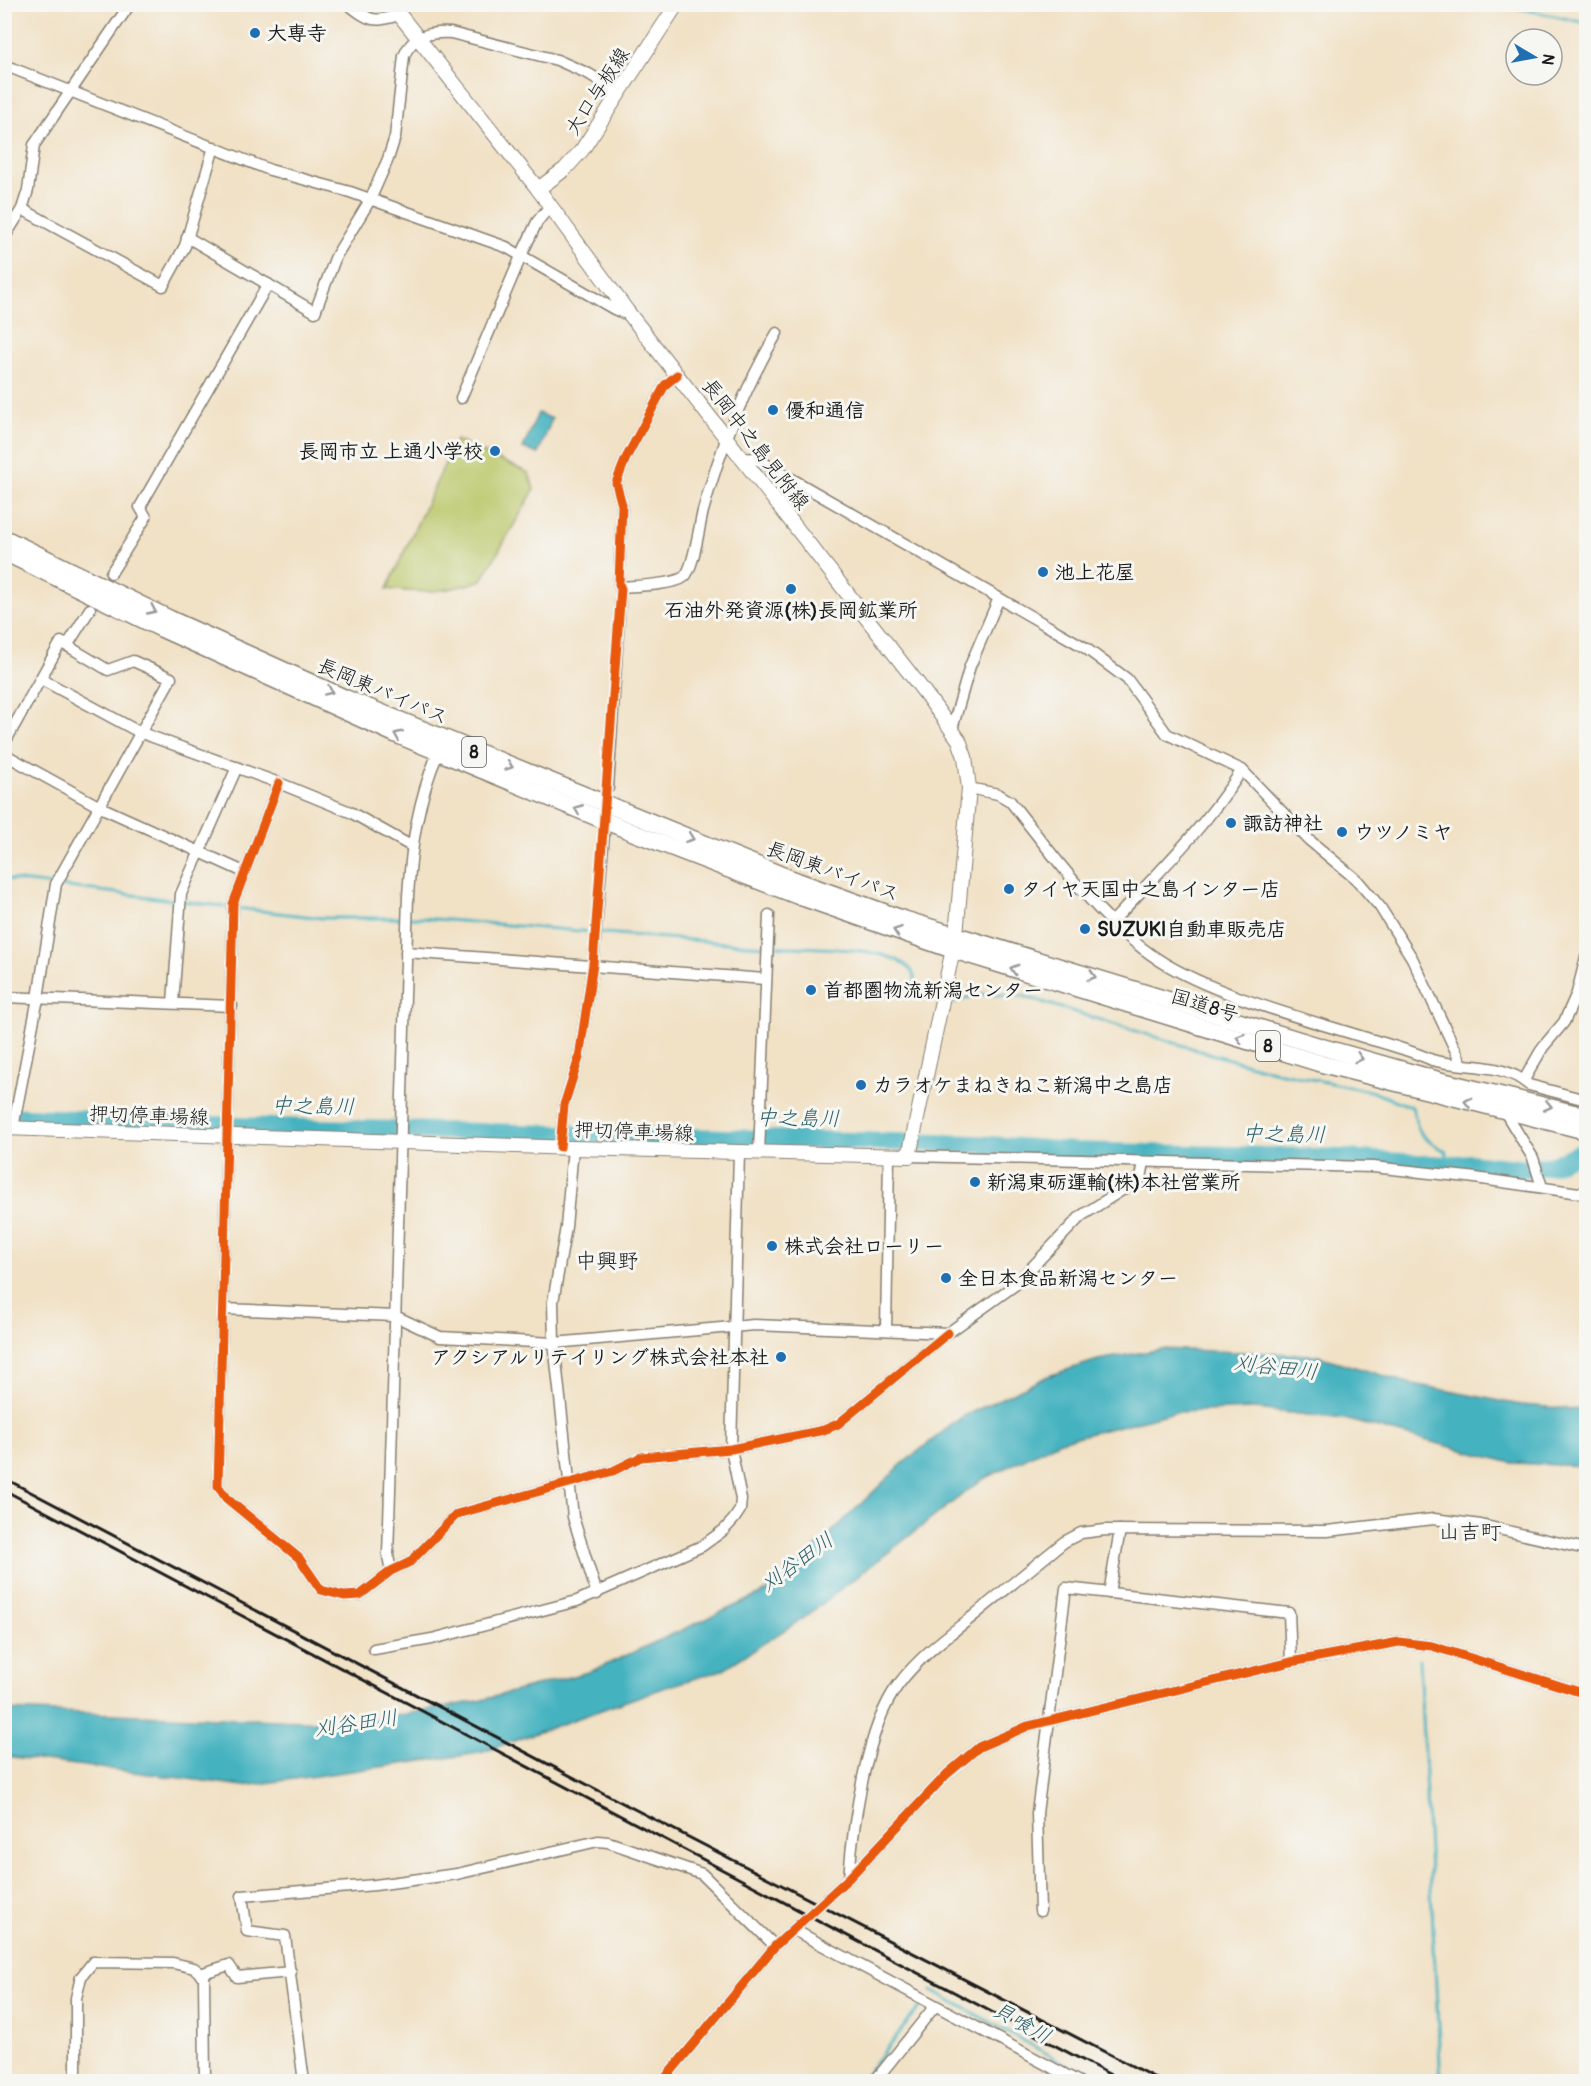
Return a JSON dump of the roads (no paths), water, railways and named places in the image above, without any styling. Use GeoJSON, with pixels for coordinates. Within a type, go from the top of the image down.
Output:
{"type":"FeatureCollection","features":[{"type":"Feature","properties":{"kind":"highway","name":"長岡東バイパス"},"geometry":{"type":"LineString","coordinates":[[4,538],[268,664],[458,746],[954,943]]}},
{"type":"Feature","properties":{"kind":"highway","name":"長岡東バイパス"},"geometry":{"type":"LineString","coordinates":[[4,552],[162,629],[438,753],[759,882],[954,943]]}},
{"type":"Feature","properties":{"kind":"highway","name":"国道8号"},"geometry":{"type":"LineString","coordinates":[[954,943],[1438,1080],[1587,1116]]}},
{"type":"Feature","properties":{"kind":"highway","name":"国道8号"},"geometry":{"type":"LineString","coordinates":[[954,943],[1322,1064],[1512,1114],[1586,1137]]}},
{"type":"Feature","properties":{"kind":"main road","name":"大口与板線"},"geometry":{"type":"LineString","coordinates":[[538,189],[566,169],[582,150],[677,4]]}},
{"type":"Feature","properties":{"kind":"main road","name":"長岡中之島見附線"},"geometry":{"type":"LineString","coordinates":[[395,10],[538,189],[627,311],[952,729],[965,758],[969,788],[954,943]]}},
{"type":"Feature","properties":{"kind":"main road"},"geometry":{"type":"LineString","coordinates":[[909,1156],[954,943]]}},
{"type":"Feature","properties":{"kind":"main road","name":"押切停車場線"},"geometry":{"type":"LineString","coordinates":[[9,1128],[228,1137],[402,1134],[566,1148],[909,1156]]}},
{"type":"Feature","properties":{"kind":"street"},"geometry":{"type":"LineString","coordinates":[[4,238],[21,209],[28,190],[34,145],[130,4]]}},
{"type":"Feature","properties":{"kind":"street"},"geometry":{"type":"LineString","coordinates":[[348,4],[363,16],[379,22],[395,10]]}},
{"type":"Feature","properties":{"kind":"street"},"geometry":{"type":"LineString","coordinates":[[187,237],[315,312],[336,256],[370,200],[395,137],[404,56],[408,46],[417,38],[438,32],[451,33],[557,60],[589,74],[620,93]]}},
{"type":"Feature","properties":{"kind":"street"},"geometry":{"type":"LineString","coordinates":[[4,65],[270,170],[370,200],[522,255],[614,309],[623,313],[627,311]]}},
{"type":"Feature","properties":{"kind":"street"},"geometry":{"type":"LineString","coordinates":[[21,209],[164,285],[187,237],[214,147]]}},
{"type":"Feature","properties":{"kind":"street"},"geometry":{"type":"LineString","coordinates":[[461,398],[537,222],[550,206]]}},
{"type":"Feature","properties":{"kind":"street"},"geometry":{"type":"LineString","coordinates":[[111,573],[146,517],[140,507],[268,284]]}},
{"type":"Feature","properties":{"kind":"street"},"geometry":{"type":"LineString","coordinates":[[620,587],[679,580],[685,577],[690,568],[707,499],[726,438],[755,370],[777,333]]}},
{"type":"Feature","properties":{"kind":"street"},"geometry":{"type":"LineString","coordinates":[[608,788],[620,587],[622,506],[616,483],[626,458],[665,385],[677,375]]}},
{"type":"Feature","properties":{"kind":"street"},"geometry":{"type":"LineString","coordinates":[[743,459],[754,458],[764,463],[1084,647],[1120,673],[1167,734],[1242,770],[1309,840],[1357,880],[1380,907],[1412,958],[1462,1065]]}},
{"type":"Feature","properties":{"kind":"street"},"geometry":{"type":"LineString","coordinates":[[952,729],[970,666],[999,598]]}},
{"type":"Feature","properties":{"kind":"street"},"geometry":{"type":"LineString","coordinates":[[67,646],[90,609]]}},
{"type":"Feature","properties":{"kind":"street"},"geometry":{"type":"LineString","coordinates":[[4,744],[61,642],[108,670],[134,661],[171,678],[56,884],[38,998],[9,1128]]}},
{"type":"Feature","properties":{"kind":"street"},"geometry":{"type":"LineString","coordinates":[[41,679],[139,732],[237,767],[350,812],[411,846]]}},
{"type":"Feature","properties":{"kind":"street"},"geometry":{"type":"LineString","coordinates":[[391,1571],[388,1556],[411,846],[418,812],[438,753]]}},
{"type":"Feature","properties":{"kind":"street"},"geometry":{"type":"LineString","coordinates":[[4,754],[98,806],[244,872]]}},
{"type":"Feature","properties":{"kind":"street"},"geometry":{"type":"LineString","coordinates":[[173,1003],[180,902],[199,851],[237,767]]}},
{"type":"Feature","properties":{"kind":"street"},"geometry":{"type":"LineString","coordinates":[[1113,921],[1220,805],[1242,770]]}},
{"type":"Feature","properties":{"kind":"street"},"geometry":{"type":"LineString","coordinates":[[279,783],[234,904],[218,1486],[220,1492],[298,1558],[321,1590],[344,1596],[360,1595],[391,1571],[410,1562],[457,1514],[613,1472],[641,1457],[731,1449],[824,1430],[838,1424],[948,1333],[1015,1285],[1081,1216],[1141,1178],[1144,1162]]}},
{"type":"Feature","properties":{"kind":"street"},"geometry":{"type":"LineString","coordinates":[[969,788],[998,794],[1010,801],[1074,880],[1113,921],[1158,959],[1183,973],[1328,1026],[1452,1066],[1489,1067],[1524,1080],[1529,1085],[1587,1100]]}},
{"type":"Feature","properties":{"kind":"street"},"geometry":{"type":"LineString","coordinates":[[597,1594],[573,1517],[554,1343],[553,1302],[566,1227],[564,1105],[579,1058],[593,964],[604,834]]}},
{"type":"Feature","properties":{"kind":"street"},"geometry":{"type":"LineString","coordinates":[[759,1153],[769,915]]}},
{"type":"Feature","properties":{"kind":"street"},"geometry":{"type":"LineString","coordinates":[[406,952],[593,964],[765,979]]}},
{"type":"Feature","properties":{"kind":"street"},"geometry":{"type":"LineString","coordinates":[[1524,1080],[1543,1047],[1564,1022],[1577,993],[1587,957]]}},
{"type":"Feature","properties":{"kind":"street"},"geometry":{"type":"LineString","coordinates":[[4,997],[232,1006]]}},
{"type":"Feature","properties":{"kind":"street"},"geometry":{"type":"LineString","coordinates":[[1322,1047],[1328,1026]]}},
{"type":"Feature","properties":{"kind":"street"},"geometry":{"type":"LineString","coordinates":[[1512,1114],[1534,1162],[1542,1187]]}},
{"type":"Feature","properties":{"kind":"street"},"geometry":{"type":"LineString","coordinates":[[374,1649],[480,1627],[597,1594],[702,1546],[724,1530],[740,1510],[741,1499],[731,1449],[740,1152]]}},
{"type":"Feature","properties":{"kind":"street"},"geometry":{"type":"LineString","coordinates":[[909,1156],[1373,1167],[1587,1194]]}},
{"type":"Feature","properties":{"kind":"street"},"geometry":{"type":"LineString","coordinates":[[886,1330],[889,1157]]}},
{"type":"Feature","properties":{"kind":"street"},"geometry":{"type":"LineString","coordinates":[[223,1309],[395,1316],[440,1337],[554,1343],[753,1324],[948,1333]]}},
{"type":"Feature","properties":{"kind":"street"},"geometry":{"type":"LineString","coordinates":[[849,1878],[851,1842],[869,1753],[889,1700],[898,1685],[912,1668],[950,1634],[1064,1542],[1081,1533],[1120,1530],[1327,1531],[1434,1519],[1481,1526],[1587,1549]]}},
{"type":"Feature","properties":{"kind":"street"},"geometry":{"type":"LineString","coordinates":[[1109,1593],[1120,1530]]}},
{"type":"Feature","properties":{"kind":"street"},"geometry":{"type":"LineString","coordinates":[[1040,1911],[1037,1813],[1066,1588],[1289,1613],[1291,1662]]}},
{"type":"Feature","properties":{"kind":"street"},"geometry":{"type":"LineString","coordinates":[[662,2082],[775,1946],[849,1878],[964,1758],[999,1736],[1291,1662],[1400,1642],[1417,1643],[1587,1694]]}},
{"type":"Feature","properties":{"kind":"street"},"geometry":{"type":"LineString","coordinates":[[304,2082],[285,1936],[247,1931],[242,1896],[375,1885],[445,1875],[598,1841],[608,1842],[702,1874],[775,1946]]}},
{"type":"Feature","properties":{"kind":"street"},"geometry":{"type":"LineString","coordinates":[[795,1930],[1079,2082]]}},
{"type":"Feature","properties":{"kind":"street"},"geometry":{"type":"LineString","coordinates":[[76,2082],[76,1998],[81,1977],[93,1962],[173,1963],[194,1968],[204,1976],[205,2082]]}},
{"type":"Feature","properties":{"kind":"street"},"geometry":{"type":"LineString","coordinates":[[200,1974],[229,1965],[237,1977],[291,1972]]}},
{"type":"Feature","properties":{"kind":"street"},"geometry":{"type":"LineString","coordinates":[[874,2082],[935,2006]]}},
{"type":"Feature","properties":{"kind":"water"},"geometry":{"type":"Polygon","coordinates":[[[538,413],[552,419],[538,454],[523,448],[538,413]]]}},
{"type":"Feature","properties":{"kind":"water","name":"刈谷田川"},"geometry":{"type":"Polygon","coordinates":[[[1162,1349],[1315,1355],[1408,1383],[1521,1405],[1586,1410],[1586,1466],[1512,1463],[1344,1419],[1255,1409],[1175,1412],[1060,1441],[980,1481],[805,1617],[722,1670],[663,1688],[480,1753],[244,1786],[5,1756],[5,1710],[355,1723],[478,1701],[592,1671],[774,1588],[902,1464],[962,1417],[1048,1376],[1098,1360],[1162,1349]]]}},
{"type":"Feature","properties":{"kind":"waterway"},"geometry":{"type":"LineString","coordinates":[[1500,4],[1586,23]]}},
{"type":"Feature","properties":{"kind":"waterway"},"geometry":{"type":"LineString","coordinates":[[4,879],[229,907]]}},
{"type":"Feature","properties":{"kind":"waterway"},"geometry":{"type":"LineString","coordinates":[[236,908],[322,918],[422,918],[764,946]]}},
{"type":"Feature","properties":{"kind":"waterway"},"geometry":{"type":"LineString","coordinates":[[771,946],[863,951],[897,960],[911,971],[917,995],[937,998]]}},
{"type":"Feature","properties":{"kind":"waterway"},"geometry":{"type":"LineString","coordinates":[[947,1000],[956,1002],[978,994],[1023,996],[1277,1072],[1370,1091],[1412,1107],[1422,1135],[1447,1152],[1446,1165]]}},
{"type":"Feature","properties":{"kind":"waterway","name":"中之島川"},"geometry":{"type":"LineString","coordinates":[[4,1116],[237,1126],[976,1144],[1074,1151],[1346,1158],[1446,1165],[1470,1163],[1526,1169],[1553,1165],[1586,1149]]}},
{"type":"Feature","properties":{"kind":"waterway"},"geometry":{"type":"LineString","coordinates":[[1419,1660],[1441,2082]]}},
{"type":"Feature","properties":{"kind":"waterway","name":"貝喰川"},"geometry":{"type":"LineString","coordinates":[[932,1990],[1098,2082]]}},
{"type":"Feature","properties":{"kind":"waterway","name":"貝喰川"},"geometry":{"type":"LineString","coordinates":[[860,2082],[922,2004]]}},
{"type":"Feature","properties":{"kind":"railway"},"geometry":{"type":"LineString","coordinates":[[4,1478],[607,1795],[1163,2082]]}},
{"type":"Feature","properties":{"kind":"railway"},"geometry":{"type":"LineString","coordinates":[[4,1490],[1124,2082]]}},
{"type":"Feature","properties":{"kind":"place","name":"大専寺"},"geometry":{"type":"Point","coordinates":[255,33]}},
{"type":"Feature","properties":{"kind":"place","name":"優和通信"},"geometry":{"type":"Point","coordinates":[773,410]}},
{"type":"Feature","properties":{"kind":"place","name":"長岡市立 上通小学校"},"geometry":{"type":"Point","coordinates":[495,451]}},
{"type":"Feature","properties":{"kind":"place","name":"池上花屋"},"geometry":{"type":"Point","coordinates":[1043,572]}},
{"type":"Feature","properties":{"kind":"place","name":"石油外発資源(株)長岡鉱業所"},"geometry":{"type":"Point","coordinates":[791,589]}},
{"type":"Feature","properties":{"kind":"place","name":"諏訪神社"},"geometry":{"type":"Point","coordinates":[1231,823]}},
{"type":"Feature","properties":{"kind":"place","name":"ウツノミヤ"},"geometry":{"type":"Point","coordinates":[1342,832]}},
{"type":"Feature","properties":{"kind":"place","name":"タイヤ天国中之島インター店"},"geometry":{"type":"Point","coordinates":[1009,889]}},
{"type":"Feature","properties":{"kind":"place","name":"SUZUKI自動車販売店"},"geometry":{"type":"Point","coordinates":[1085,929]}},
{"type":"Feature","properties":{"kind":"place","name":"首都圏物流新潟センター"},"geometry":{"type":"Point","coordinates":[811,990]}},
{"type":"Feature","properties":{"kind":"place","name":"カラオケまねきねこ新潟中之島店"},"geometry":{"type":"Point","coordinates":[861,1085]}},
{"type":"Feature","properties":{"kind":"place","name":"新潟東砺運輸(株)本社営業所"},"geometry":{"type":"Point","coordinates":[975,1182]}},
{"type":"Feature","properties":{"kind":"place","name":"株式会社ローリー"},"geometry":{"type":"Point","coordinates":[772,1246]}},
{"type":"Feature","properties":{"kind":"place","name":"全日本食品新潟センター"},"geometry":{"type":"Point","coordinates":[946,1278]}},
{"type":"Feature","properties":{"kind":"place","name":"アクシアルリテイリング株式会社本社"},"geometry":{"type":"Point","coordinates":[781,1357]}},
{"type":"Feature","properties":{"kind":"district","name":"中興野"},"geometry":{"type":"Point","coordinates":[607,1261]}},
{"type":"Feature","properties":{"kind":"district","name":"山吉町"},"geometry":{"type":"Point","coordinates":[1470,1532]}}]}
